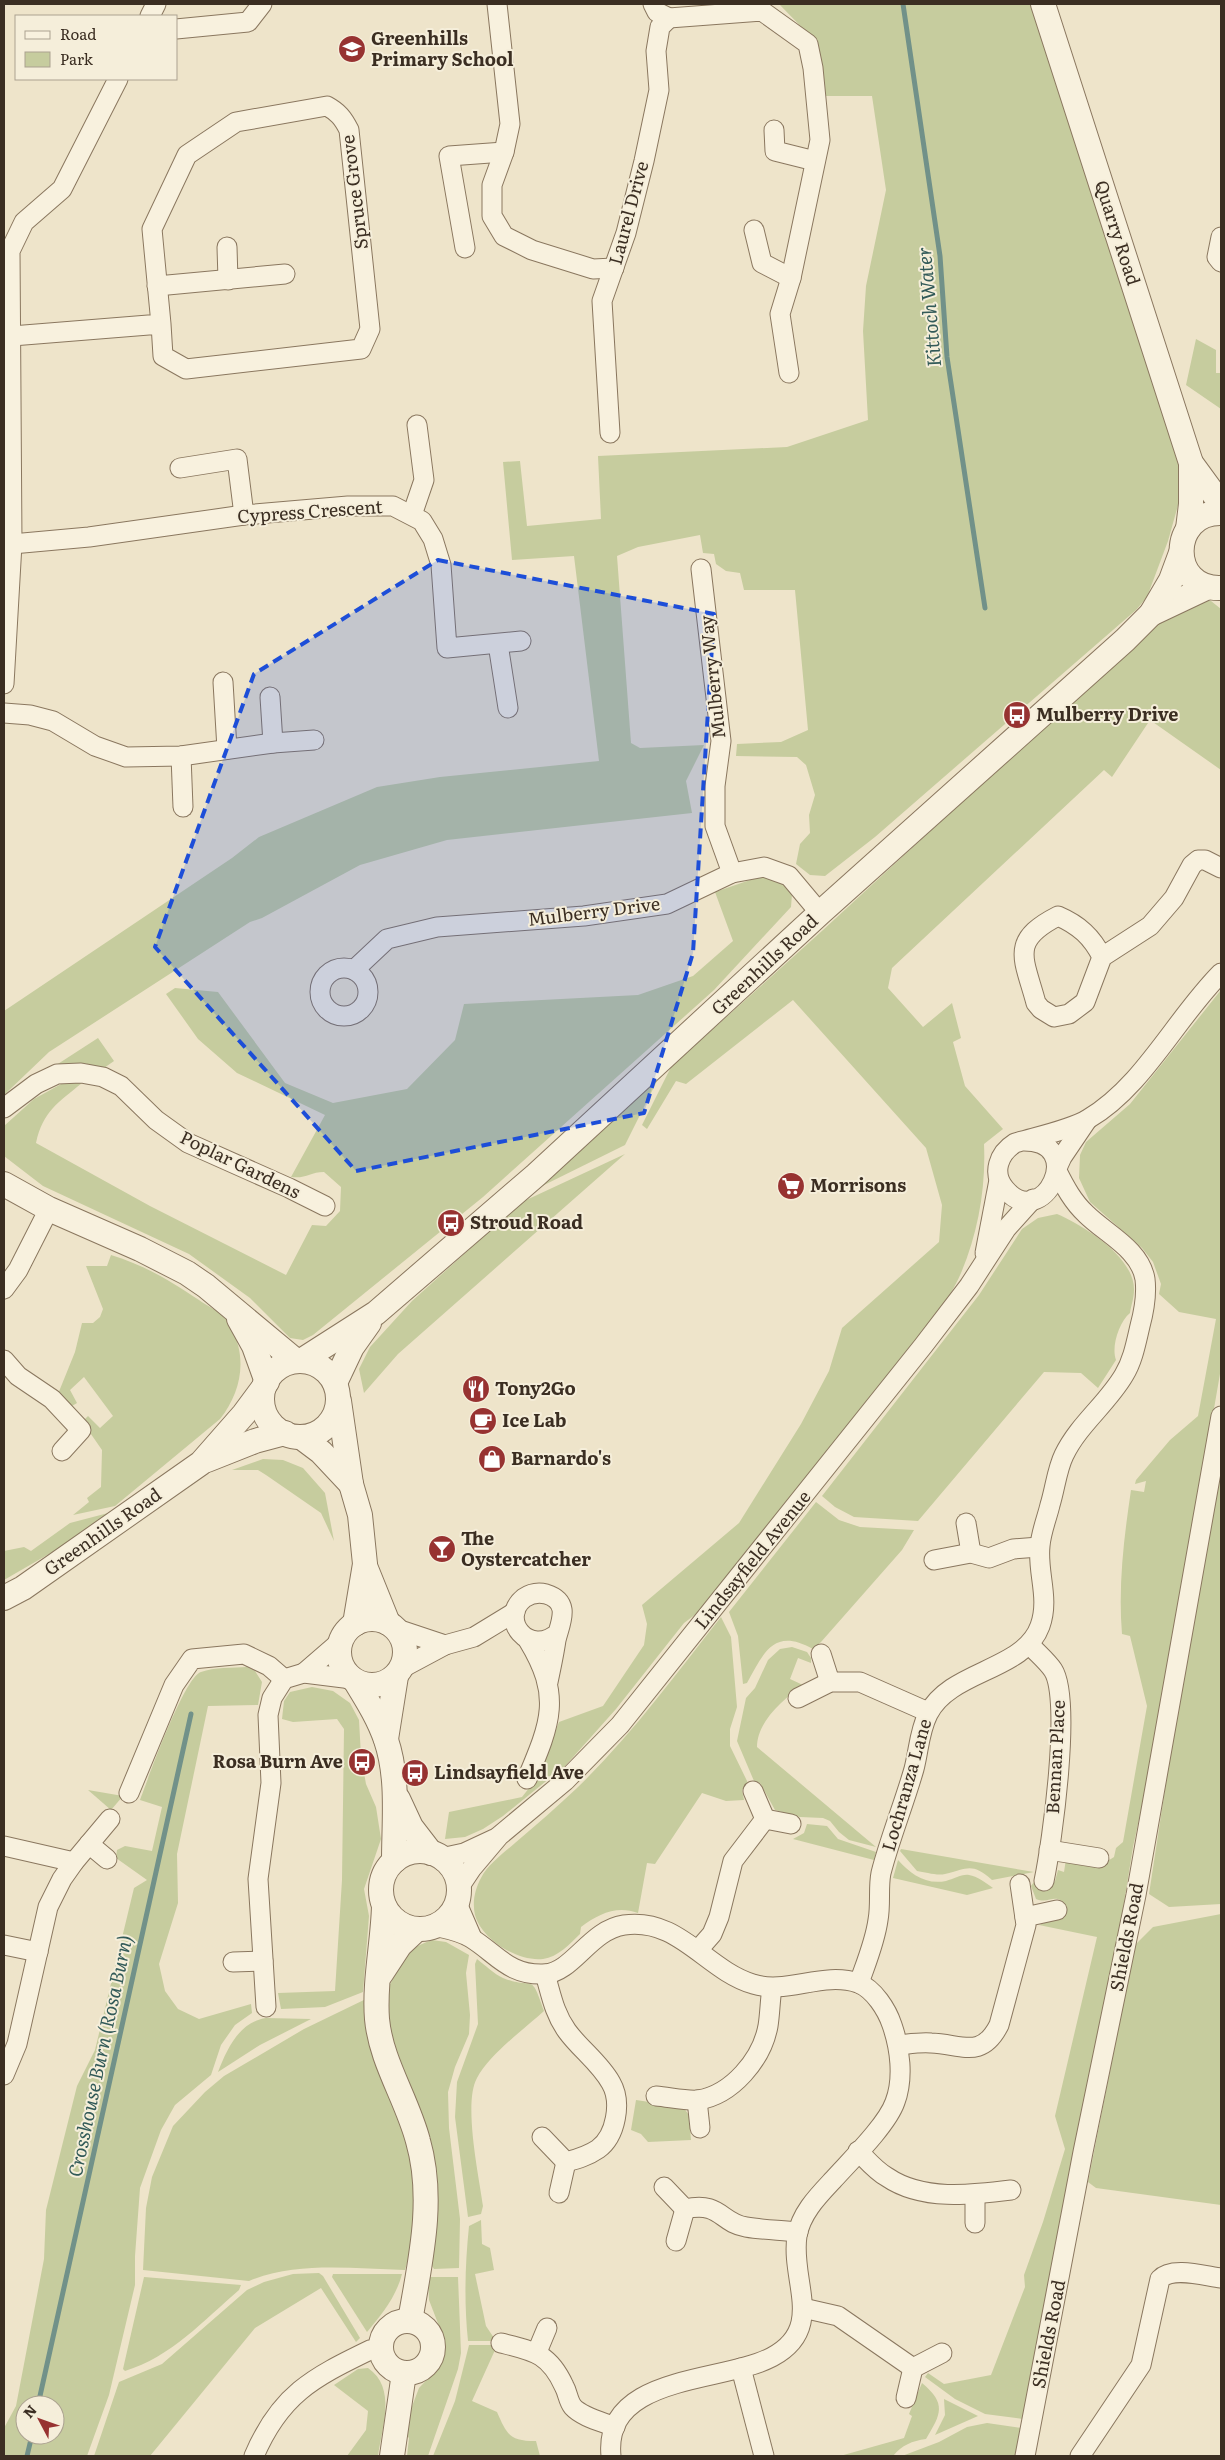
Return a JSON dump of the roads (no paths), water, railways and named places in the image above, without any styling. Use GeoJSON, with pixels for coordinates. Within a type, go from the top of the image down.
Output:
{"type":"FeatureCollection","features":[{"type":"Feature","properties":{"kind":"street"},"geometry":{"type":"LineString","coordinates":[[178,30],[248,22],[262,4]]}},
{"type":"Feature","properties":{"kind":"street"},"geometry":{"type":"LineString","coordinates":[[497,4],[510,124],[504,152],[492,186],[492,216],[504,236],[532,250],[593,269],[614,268]]}},
{"type":"Feature","properties":{"kind":"street"},"geometry":{"type":"LineString","coordinates":[[653,4],[657,12],[669,18],[763,7],[808,44],[813,68],[820,140],[791,278],[780,314],[790,372]]}},
{"type":"Feature","properties":{"kind":"street","name":"Quarry Road"},"geometry":{"type":"LineString","coordinates":[[1043,4],[1191,463],[1191,504],[1188,529],[1182,540],[1181,553]]}},
{"type":"Feature","properties":{"kind":"street","name":"Laurel Drive"},"geometry":{"type":"LineString","coordinates":[[610,433],[602,301],[626,233],[659,90],[656,51],[660,27],[669,18]]}},
{"type":"Feature","properties":{"kind":"street"},"geometry":{"type":"LineString","coordinates":[[4,684],[12,544],[8,451],[12,336],[10,251],[24,222],[62,189],[117,80]]}},
{"type":"Feature","properties":{"kind":"street","name":"Spruce Grove"},"geometry":{"type":"LineString","coordinates":[[326,106],[344,118],[349,130],[370,329],[361,348],[186,369],[163,356],[161,324],[152,229],[187,155],[236,122],[326,106]]}},
{"type":"Feature","properties":{"kind":"street"},"geometry":{"type":"LineString","coordinates":[[774,130],[775,151],[816,161]]}},
{"type":"Feature","properties":{"kind":"street"},"geometry":{"type":"LineString","coordinates":[[465,248],[449,156],[504,152]]}},
{"type":"Feature","properties":{"kind":"street"},"geometry":{"type":"LineString","coordinates":[[754,230],[762,264],[791,278]]}},
{"type":"Feature","properties":{"kind":"street"},"geometry":{"type":"LineString","coordinates":[[1221,237],[1217,257],[1221,262]]}},
{"type":"Feature","properties":{"kind":"street"},"geometry":{"type":"LineString","coordinates":[[227,247],[228,280]]}},
{"type":"Feature","properties":{"kind":"street"},"geometry":{"type":"LineString","coordinates":[[157,286],[285,274]]}},
{"type":"Feature","properties":{"kind":"street"},"geometry":{"type":"LineString","coordinates":[[12,336],[161,324]]}},
{"type":"Feature","properties":{"kind":"street"},"geometry":{"type":"LineString","coordinates":[[412,515],[424,480],[417,425]]}},
{"type":"Feature","properties":{"kind":"street"},"geometry":{"type":"LineString","coordinates":[[180,468],[237,459],[244,515]]}},
{"type":"Feature","properties":{"kind":"street","name":"Quarry Road"},"geometry":{"type":"LineString","coordinates":[[1191,463],[1221,504]]}},
{"type":"Feature","properties":{"kind":"street","name":"Cypress Crescent"},"geometry":{"type":"LineString","coordinates":[[12,544],[89,537],[244,515],[348,506],[393,506],[422,521],[433,539],[441,565],[447,648],[521,641]]}},
{"type":"Feature","properties":{"kind":"street"},"geometry":{"type":"LineString","coordinates":[[1188,529],[1196,520],[1207,515],[1221,513]]}},
{"type":"Feature","properties":{"kind":"street"},"geometry":{"type":"LineString","coordinates":[[1181,553],[1184,566],[1191,577],[1216,590]]}},
{"type":"Feature","properties":{"kind":"street","name":"Greenhills Road"},"geometry":{"type":"LineString","coordinates":[[298,1361],[376,1313],[536,1175],[820,914],[1112,652],[1151,614],[1171,580],[1181,553]]}},
{"type":"Feature","properties":{"kind":"street","name":"Mulberry Way"},"geometry":{"type":"LineString","coordinates":[[701,569],[721,741],[715,786],[715,826],[732,873]]}},
{"type":"Feature","properties":{"kind":"street","name":"Greenhills Road"},"geometry":{"type":"LineString","coordinates":[[1151,614],[1216,590]]}},
{"type":"Feature","properties":{"kind":"street"},"geometry":{"type":"LineString","coordinates":[[498,644],[508,708]]}},
{"type":"Feature","properties":{"kind":"street"},"geometry":{"type":"LineString","coordinates":[[223,682],[227,749]]}},
{"type":"Feature","properties":{"kind":"street"},"geometry":{"type":"LineString","coordinates":[[270,697],[273,743]]}},
{"type":"Feature","properties":{"kind":"street"},"geometry":{"type":"LineString","coordinates":[[4,713],[30,715],[53,721],[95,746],[126,757],[181,756],[273,743],[314,740]]}},
{"type":"Feature","properties":{"kind":"street"},"geometry":{"type":"LineString","coordinates":[[181,756],[183,808]]}},
{"type":"Feature","properties":{"kind":"street"},"geometry":{"type":"LineString","coordinates":[[1102,958],[1095,943],[1075,923],[1058,916],[1043,924],[1027,938],[1023,954],[1036,1003],[1041,1009],[1054,1017],[1069,1014],[1084,1002],[1102,958],[1150,926],[1174,898],[1192,865],[1198,860],[1205,860],[1221,868]]}},
{"type":"Feature","properties":{"kind":"street","name":"Mulberry Drive"},"geometry":{"type":"LineString","coordinates":[[354,970],[387,939],[437,927],[584,916],[667,904],[732,873],[764,867],[777,870],[789,876],[820,914]]}},
{"type":"Feature","properties":{"kind":"street","name":"Lindsayfield Avenue"},"geometry":{"type":"LineString","coordinates":[[457,1895],[472,1868],[499,1836],[565,1781],[620,1725],[923,1346],[969,1286],[1006,1229],[1036,1198],[1051,1188],[1062,1156],[1087,1120],[1133,1080],[1201,994],[1221,973]]}},
{"type":"Feature","properties":{"kind":"street","name":"Poplar Gardens"},"geometry":{"type":"LineString","coordinates":[[4,1108],[36,1084],[57,1074],[81,1073],[103,1076],[121,1086],[156,1120],[188,1143],[325,1206]]}},
{"type":"Feature","properties":{"kind":"street","name":"Lindsayfield Avenue"},"geometry":{"type":"LineString","coordinates":[[983,1262],[1002,1155],[1015,1143],[1087,1120]]}},
{"type":"Feature","properties":{"kind":"street"},"geometry":{"type":"LineString","coordinates":[[1023,1141],[1039,1143],[1052,1153],[1057,1170],[1071,1198],[1086,1214],[1124,1245],[1137,1260],[1143,1271],[1145,1283],[1144,1309],[1132,1358],[1123,1377],[1074,1435],[1063,1457],[1040,1547],[1045,1599],[1044,1614],[1030,1645]]}},
{"type":"Feature","properties":{"kind":"street"},"geometry":{"type":"LineString","coordinates":[[999,1180],[1003,1187],[1016,1198],[1036,1198],[1086,1214]]}},
{"type":"Feature","properties":{"kind":"street"},"geometry":{"type":"LineString","coordinates":[[4,1184],[49,1209],[140,1249],[187,1273],[212,1290],[236,1313],[298,1361]]}},
{"type":"Feature","properties":{"kind":"street"},"geometry":{"type":"LineString","coordinates":[[4,1289],[18,1270],[49,1209]]}},
{"type":"Feature","properties":{"kind":"street"},"geometry":{"type":"LineString","coordinates":[[236,1313],[254,1346],[265,1384],[264,1410],[269,1420],[321,1452],[351,1484]]}},
{"type":"Feature","properties":{"kind":"street","name":"Greenhills Road"},"geometry":{"type":"LineString","coordinates":[[337,1391],[352,1347],[376,1313]]}},
{"type":"Feature","properties":{"kind":"street"},"geometry":{"type":"LineString","coordinates":[[4,1360],[18,1376],[52,1399],[81,1430],[62,1451]]}},
{"type":"Feature","properties":{"kind":"street"},"geometry":{"type":"LineString","coordinates":[[265,1384],[277,1368],[298,1361],[313,1363],[325,1370],[337,1391],[351,1484],[360,1515],[365,1564],[392,1626],[403,1639],[406,1650],[399,1672],[386,1739]]}},
{"type":"Feature","properties":{"kind":"street","name":"Greenhills Road"},"geometry":{"type":"LineString","coordinates":[[4,1598],[38,1578],[200,1463],[244,1414],[265,1384]]}},
{"type":"Feature","properties":{"kind":"street"},"geometry":{"type":"LineString","coordinates":[[293,1435],[313,1435],[325,1429],[337,1410],[337,1391]]}},
{"type":"Feature","properties":{"kind":"street","name":"Shields Road"},"geometry":{"type":"LineString","coordinates":[[1025,2456],[1083,2152],[1136,1895],[1221,1416]]}},
{"type":"Feature","properties":{"kind":"street","name":"Greenhills Road"},"geometry":{"type":"LineString","coordinates":[[200,1463],[255,1441],[293,1435]]}},
{"type":"Feature","properties":{"kind":"street"},"geometry":{"type":"LineString","coordinates":[[966,1522],[971,1553]]}},
{"type":"Feature","properties":{"kind":"street"},"geometry":{"type":"LineString","coordinates":[[934,1560],[971,1553],[989,1558],[1013,1549],[1040,1547]]}},
{"type":"Feature","properties":{"kind":"street"},"geometry":{"type":"LineString","coordinates":[[365,1564],[348,1632],[339,1652],[340,1664],[354,1680],[386,1739],[395,1793],[394,1861]]}},
{"type":"Feature","properties":{"kind":"street"},"geometry":{"type":"LineString","coordinates":[[527,1779],[548,1727],[550,1708],[548,1682],[541,1662],[515,1625],[515,1612],[518,1605],[530,1595],[546,1594],[553,1598],[562,1610],[562,1626],[558,1633],[548,1682]]}},
{"type":"Feature","properties":{"kind":"street"},"geometry":{"type":"LineString","coordinates":[[474,1637],[515,1612]]}},
{"type":"Feature","properties":{"kind":"street"},"geometry":{"type":"LineString","coordinates":[[304,1673],[348,1632],[371,1619],[445,1645]]}},
{"type":"Feature","properties":{"kind":"street"},"geometry":{"type":"LineString","coordinates":[[266,2007],[258,1879],[271,1783],[268,1715],[272,1698],[284,1679],[304,1673],[354,1680],[370,1686],[380,1685],[445,1645],[474,1637],[525,1637],[544,1641],[558,1633]]}},
{"type":"Feature","properties":{"kind":"street","name":"Lochranza Lane"},"geometry":{"type":"LineString","coordinates":[[859,1983],[870,1955],[878,1919],[882,1871],[907,1792],[917,1757],[919,1736],[928,1712],[945,1695],[970,1677],[1030,1645]]}},
{"type":"Feature","properties":{"kind":"street","name":"Bennan Place"},"geometry":{"type":"LineString","coordinates":[[1030,1645],[1054,1671],[1062,1699],[1060,1757],[1044,1881]]}},
{"type":"Feature","properties":{"kind":"street"},"geometry":{"type":"LineString","coordinates":[[129,1793],[174,1685],[192,1659],[244,1654],[269,1666],[284,1679]]}},
{"type":"Feature","properties":{"kind":"street"},"geometry":{"type":"LineString","coordinates":[[821,1654],[830,1682]]}},
{"type":"Feature","properties":{"kind":"street"},"geometry":{"type":"LineString","coordinates":[[798,1698],[830,1682],[860,1682],[928,1712]]}},
{"type":"Feature","properties":{"kind":"street"},"geometry":{"type":"LineString","coordinates":[[753,1792],[765,1819]]}},
{"type":"Feature","properties":{"kind":"street"},"geometry":{"type":"LineString","coordinates":[[395,1793],[411,1827],[436,1856],[452,1869],[457,1895],[472,1938]]}},
{"type":"Feature","properties":{"kind":"street"},"geometry":{"type":"LineString","coordinates":[[4,2075],[17,2044],[48,1907],[62,1879],[110,1819]]}},
{"type":"Feature","properties":{"kind":"street"},"geometry":{"type":"LineString","coordinates":[[765,1819],[791,1824]]}},
{"type":"Feature","properties":{"kind":"street"},"geometry":{"type":"LineString","coordinates":[[698,1950],[712,1934],[719,1917],[733,1861],[765,1819]]}},
{"type":"Feature","properties":{"kind":"street","name":"Lindsayfield Avenue"},"geometry":{"type":"LineString","coordinates":[[436,1856],[464,1853],[499,1836]]}},
{"type":"Feature","properties":{"kind":"street"},"geometry":{"type":"LineString","coordinates":[[89,1844],[107,1859]]}},
{"type":"Feature","properties":{"kind":"street"},"geometry":{"type":"LineString","coordinates":[[4,1846],[74,1862]]}},
{"type":"Feature","properties":{"kind":"street"},"geometry":{"type":"LineString","coordinates":[[1049,1850],[1100,1858]]}},
{"type":"Feature","properties":{"kind":"street"},"geometry":{"type":"LineString","coordinates":[[436,1856],[418,1851],[405,1854],[394,1861],[386,1871],[382,1882],[381,1894],[384,1906],[390,1916],[400,1924],[457,1931],[472,1938],[506,1965],[522,1971],[545,1974],[573,1959],[591,1940],[622,1925],[641,1924],[659,1928],[677,1935],[731,1975],[753,1985],[772,1988],[836,1980],[859,1983],[877,1998],[888,2012],[899,2045],[899,2084],[895,2103],[886,2118],[809,2207],[798,2232],[796,2245],[803,2308],[802,2324],[794,2338],[784,2349],[771,2358],[741,2368],[651,2391],[626,2410],[615,2427],[611,2456]]}},
{"type":"Feature","properties":{"kind":"street"},"geometry":{"type":"LineString","coordinates":[[899,2045],[931,2043],[973,2048],[986,2044],[999,2025],[1025,1930],[1020,1884]]}},
{"type":"Feature","properties":{"kind":"street"},"geometry":{"type":"LineString","coordinates":[[379,1978],[390,1957],[407,1937],[448,1917],[457,1895]]}},
{"type":"Feature","properties":{"kind":"street"},"geometry":{"type":"LineString","coordinates":[[384,1906],[377,2019],[383,2049],[410,2112],[419,2143],[425,2180],[425,2225],[410,2321]]}},
{"type":"Feature","properties":{"kind":"street"},"geometry":{"type":"LineString","coordinates":[[1025,1917],[1057,1910]]}},
{"type":"Feature","properties":{"kind":"street"},"geometry":{"type":"LineString","coordinates":[[4,1945],[38,1952]]}},
{"type":"Feature","properties":{"kind":"street"},"geometry":{"type":"LineString","coordinates":[[233,1962],[264,1961]]}},
{"type":"Feature","properties":{"kind":"street"},"geometry":{"type":"LineString","coordinates":[[545,1974],[556,2012],[567,2031],[612,2084],[617,2111],[612,2131],[599,2148],[584,2157],[566,2162]]}},
{"type":"Feature","properties":{"kind":"street"},"geometry":{"type":"LineString","coordinates":[[656,2096],[697,2100],[728,2088],[742,2076],[761,2046],[768,2028],[772,1988]]}},
{"type":"Feature","properties":{"kind":"street"},"geometry":{"type":"LineString","coordinates":[[697,2100],[700,2128]]}},
{"type":"Feature","properties":{"kind":"street"},"geometry":{"type":"LineString","coordinates":[[542,2137],[566,2162]]}},
{"type":"Feature","properties":{"kind":"street"},"geometry":{"type":"LineString","coordinates":[[858,2151],[885,2177],[910,2189],[930,2193],[975,2195],[1011,2190]]}},
{"type":"Feature","properties":{"kind":"street"},"geometry":{"type":"LineString","coordinates":[[559,2193],[566,2162]]}},
{"type":"Feature","properties":{"kind":"street"},"geometry":{"type":"LineString","coordinates":[[664,2186],[685,2209]]}},
{"type":"Feature","properties":{"kind":"street"},"geometry":{"type":"LineString","coordinates":[[975,2195],[975,2223]]}},
{"type":"Feature","properties":{"kind":"street"},"geometry":{"type":"LineString","coordinates":[[685,2209],[700,2206],[745,2227],[798,2232]]}},
{"type":"Feature","properties":{"kind":"street"},"geometry":{"type":"LineString","coordinates":[[676,2241],[685,2209]]}},
{"type":"Feature","properties":{"kind":"street"},"geometry":{"type":"LineString","coordinates":[[1080,2456],[1141,2365],[1160,2279],[1164,2274],[1173,2273],[1221,2278]]}},
{"type":"Feature","properties":{"kind":"street"},"geometry":{"type":"LineString","coordinates":[[803,2308],[838,2316],[913,2368]]}},
{"type":"Feature","properties":{"kind":"street"},"geometry":{"type":"LineString","coordinates":[[402,2321],[410,2321],[426,2329],[433,2346],[432,2354],[422,2369],[404,2373],[388,2366],[381,2349],[381,2342],[389,2328],[402,2321]]}},
{"type":"Feature","properties":{"kind":"street"},"geometry":{"type":"LineString","coordinates":[[537,2352],[547,2328]]}},
{"type":"Feature","properties":{"kind":"street"},"geometry":{"type":"LineString","coordinates":[[501,2343],[537,2352],[556,2370],[566,2388],[570,2403],[575,2409],[615,2427]]}},
{"type":"Feature","properties":{"kind":"street"},"geometry":{"type":"LineString","coordinates":[[254,2456],[264,2432],[280,2409],[305,2385],[370,2350],[381,2349]]}},
{"type":"Feature","properties":{"kind":"street"},"geometry":{"type":"LineString","coordinates":[[906,2398],[913,2368],[942,2353]]}},
{"type":"Feature","properties":{"kind":"street"},"geometry":{"type":"LineString","coordinates":[[741,2368],[764,2456]]}},
{"type":"Feature","properties":{"kind":"street"},"geometry":{"type":"LineString","coordinates":[[392,2456],[404,2373]]}},
{"type":"Feature","properties":{"kind":"waterway","name":"Kittoch Water"},"geometry":{"type":"LineString","coordinates":[[903,4],[940,256],[947,357],[985,608]]}},
{"type":"Feature","properties":{"kind":"waterway","name":"Crosshouse Burn (Rosa Burn)"},"geometry":{"type":"LineString","coordinates":[[40,2395],[191,1714]]}},
{"type":"Feature","properties":{"kind":"waterway","name":"Crosshouse Burn (Rosa Burn)"},"geometry":{"type":"LineString","coordinates":[[27,2456],[30,2445]]}},
{"type":"Feature","properties":{"kind":"place","name":"Greenhills Primary School"},"geometry":{"type":"Point","coordinates":[352,49]}},
{"type":"Feature","properties":{"kind":"place","name":"Mulberry Drive"},"geometry":{"type":"Point","coordinates":[1017,715]}},
{"type":"Feature","properties":{"kind":"place","name":"Morrisons"},"geometry":{"type":"Point","coordinates":[791,1186]}},
{"type":"Feature","properties":{"kind":"place","name":"Stroud Road"},"geometry":{"type":"Point","coordinates":[451,1223]}},
{"type":"Feature","properties":{"kind":"place","name":"Tony2Go"},"geometry":{"type":"Point","coordinates":[476,1389]}},
{"type":"Feature","properties":{"kind":"place","name":"Ice Lab"},"geometry":{"type":"Point","coordinates":[483,1421]}},
{"type":"Feature","properties":{"kind":"place","name":"Barnardo's"},"geometry":{"type":"Point","coordinates":[492,1459]}},
{"type":"Feature","properties":{"kind":"place","name":"The Oystercatcher"},"geometry":{"type":"Point","coordinates":[442,1549]}},
{"type":"Feature","properties":{"kind":"place","name":"Rosa Burn Ave"},"geometry":{"type":"Point","coordinates":[362,1762]}},
{"type":"Feature","properties":{"kind":"place","name":"Lindsayfield Ave"},"geometry":{"type":"Point","coordinates":[415,1773]}}]}
